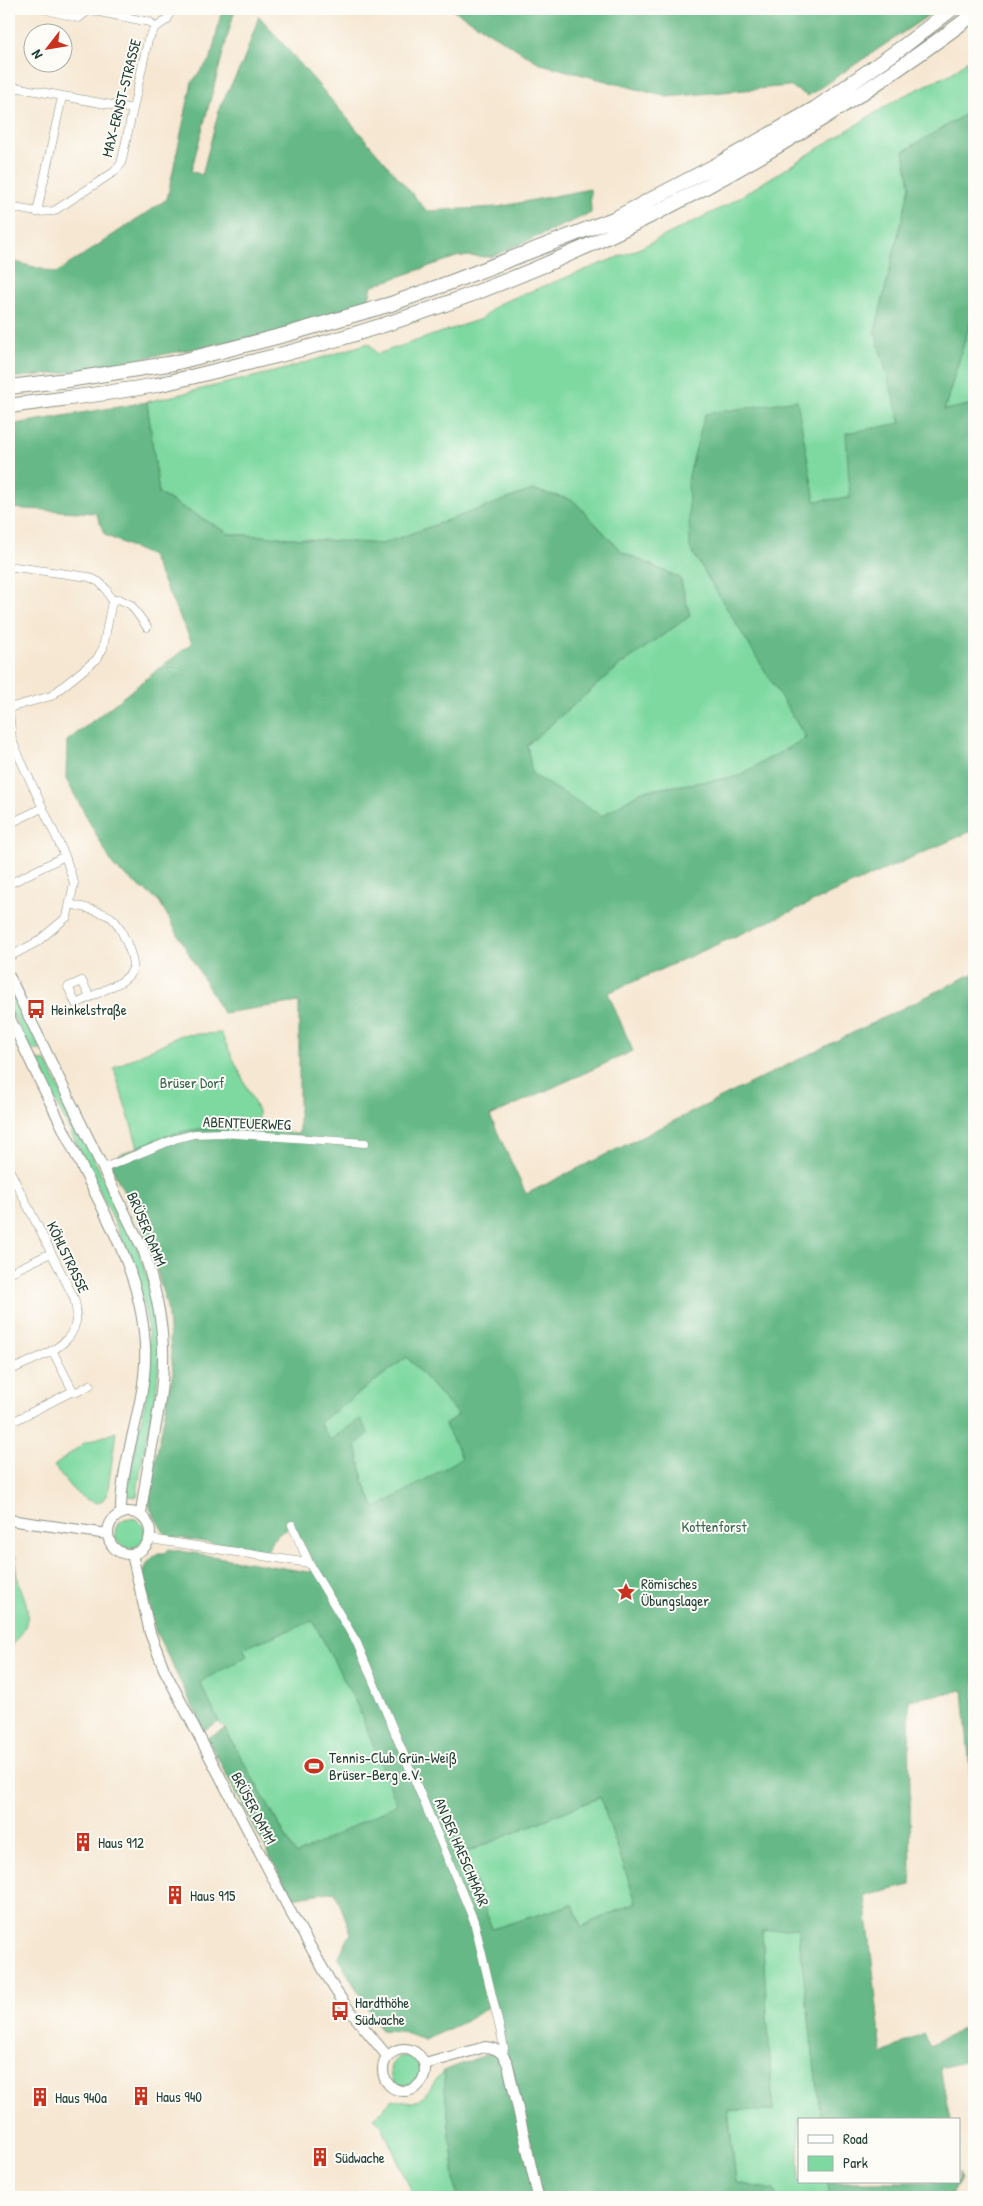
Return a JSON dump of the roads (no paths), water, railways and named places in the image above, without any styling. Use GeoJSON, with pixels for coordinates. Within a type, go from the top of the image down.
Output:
{"type":"FeatureCollection","features":[{"type":"Feature","properties":{"kind":"highway"},"geometry":{"type":"LineString","coordinates":[[9,387],[68,380],[174,363],[288,334],[391,304],[616,218],[722,162],[816,108],[904,46],[952,9]]}},
{"type":"Feature","properties":{"kind":"highway"},"geometry":{"type":"LineString","coordinates":[[9,406],[157,384],[294,352],[395,322],[514,279],[624,230],[729,176],[823,120],[913,59],[974,14]]}},
{"type":"Feature","properties":{"kind":"street"},"geometry":{"type":"LineString","coordinates":[[48,9],[79,18],[87,9],[150,22],[155,28]]}},
{"type":"Feature","properties":{"kind":"street","name":"MAX-ERNST-STRASSE"},"geometry":{"type":"LineString","coordinates":[[9,207],[37,212],[54,211],[114,172],[121,164],[148,40],[155,28],[167,20],[171,9]]}},
{"type":"Feature","properties":{"kind":"street"},"geometry":{"type":"LineString","coordinates":[[9,86],[133,109]]}},
{"type":"Feature","properties":{"kind":"street"},"geometry":{"type":"LineString","coordinates":[[37,212],[62,97]]}},
{"type":"Feature","properties":{"kind":"street"},"geometry":{"type":"LineString","coordinates":[[9,568],[15,567],[89,577],[99,582],[106,589],[112,601],[103,648],[97,658],[51,696],[9,710],[12,740],[65,856],[74,884],[67,917],[52,931],[9,957]]}},
{"type":"Feature","properties":{"kind":"street"},"geometry":{"type":"LineString","coordinates":[[112,601],[119,599],[130,605],[147,627]]}},
{"type":"Feature","properties":{"kind":"street"},"geometry":{"type":"LineString","coordinates":[[9,824],[42,808]]}},
{"type":"Feature","properties":{"kind":"street"},"geometry":{"type":"LineString","coordinates":[[9,884],[65,856]]}},
{"type":"Feature","properties":{"kind":"street"},"geometry":{"type":"LineString","coordinates":[[71,904],[111,918],[123,936],[132,962],[131,973],[127,978],[90,997]]}},
{"type":"Feature","properties":{"kind":"street","name":"BRÜSER DAMM"},"geometry":{"type":"LineString","coordinates":[[9,976],[144,1252],[158,1298],[163,1350],[160,1392],[141,1515]]}},
{"type":"Feature","properties":{"kind":"street","name":"BRÜSER DAMM"},"geometry":{"type":"LineString","coordinates":[[9,1016],[125,1256],[140,1300],[145,1347],[144,1379],[133,1436],[124,1466],[121,1514],[111,1522],[108,1534]]}},
{"type":"Feature","properties":{"kind":"street","name":"ABENTEUERWEG"},"geometry":{"type":"LineString","coordinates":[[104,1168],[175,1139],[194,1134],[223,1133],[364,1143]]}},
{"type":"Feature","properties":{"kind":"street","name":"KÖHLSTRASSE"},"geometry":{"type":"LineString","coordinates":[[9,1170],[74,1298],[78,1312],[78,1321],[69,1339],[52,1350],[9,1371]]}},
{"type":"Feature","properties":{"kind":"street"},"geometry":{"type":"LineString","coordinates":[[9,1273],[51,1253]]}},
{"type":"Feature","properties":{"kind":"street"},"geometry":{"type":"LineString","coordinates":[[52,1350],[73,1391]]}},
{"type":"Feature","properties":{"kind":"street"},"geometry":{"type":"LineString","coordinates":[[18,1419],[73,1391],[77,1392],[90,1385]]}},
{"type":"Feature","properties":{"kind":"street"},"geometry":{"type":"LineString","coordinates":[[9,1520],[108,1534],[110,1541],[118,1552],[132,1554],[143,1550],[150,1539],[149,1526],[141,1515],[131,1512],[121,1514]]}},
{"type":"Feature","properties":{"kind":"street","name":"AN DER HAESCHMAAR"},"geometry":{"type":"LineString","coordinates":[[292,1525],[309,1563],[358,1643],[474,1921],[501,2033],[504,2048],[503,2054],[508,2065],[538,2197]]}},
{"type":"Feature","properties":{"kind":"street"},"geometry":{"type":"LineString","coordinates":[[150,1539],[165,1543],[309,1563]]}},
{"type":"Feature","properties":{"kind":"street","name":"BRÜSER DAMM"},"geometry":{"type":"LineString","coordinates":[[132,1554],[150,1633],[164,1669],[290,1911],[334,1988],[346,2006],[388,2057]]}},
{"type":"Feature","properties":{"kind":"street"},"geometry":{"type":"LineString","coordinates":[[425,2064],[485,2047],[494,2048],[503,2054]]}},
{"type":"Feature","properties":{"kind":"street"},"geometry":{"type":"LineString","coordinates":[[401,2050],[416,2052],[425,2064],[422,2082],[412,2090],[400,2091],[388,2084],[384,2076],[383,2070],[388,2057],[401,2050]]}},
{"type":"Feature","properties":{"kind":"place","name":"Heinkelstraße"},"geometry":{"type":"Point","coordinates":[36,1009]}},
{"type":"Feature","properties":{"kind":"place","name":"Römisches Übungslager"},"geometry":{"type":"Point","coordinates":[626,1592]}},
{"type":"Feature","properties":{"kind":"place","name":"Tennis-Club Grün-Weiß Brüser-Berg e.V."},"geometry":{"type":"Point","coordinates":[314,1766]}},
{"type":"Feature","properties":{"kind":"place","name":"Haus 912"},"geometry":{"type":"Point","coordinates":[83,1842]}},
{"type":"Feature","properties":{"kind":"place","name":"Haus 915"},"geometry":{"type":"Point","coordinates":[175,1895]}},
{"type":"Feature","properties":{"kind":"place","name":"Hardthöhe Südwache"},"geometry":{"type":"Point","coordinates":[340,2011]}},
{"type":"Feature","properties":{"kind":"place","name":"Haus 940"},"geometry":{"type":"Point","coordinates":[141,2096]}},
{"type":"Feature","properties":{"kind":"place","name":"Haus 940a"},"geometry":{"type":"Point","coordinates":[40,2097]}},
{"type":"Feature","properties":{"kind":"place","name":"Südwache"},"geometry":{"type":"Point","coordinates":[320,2157]}},
{"type":"Feature","properties":{"kind":"park label","name":"Brüser Dorf"},"geometry":{"type":"Point","coordinates":[192,1082]}},
{"type":"Feature","properties":{"kind":"park label","name":"Kottenforst"},"geometry":{"type":"Point","coordinates":[714,1526]}}]}
